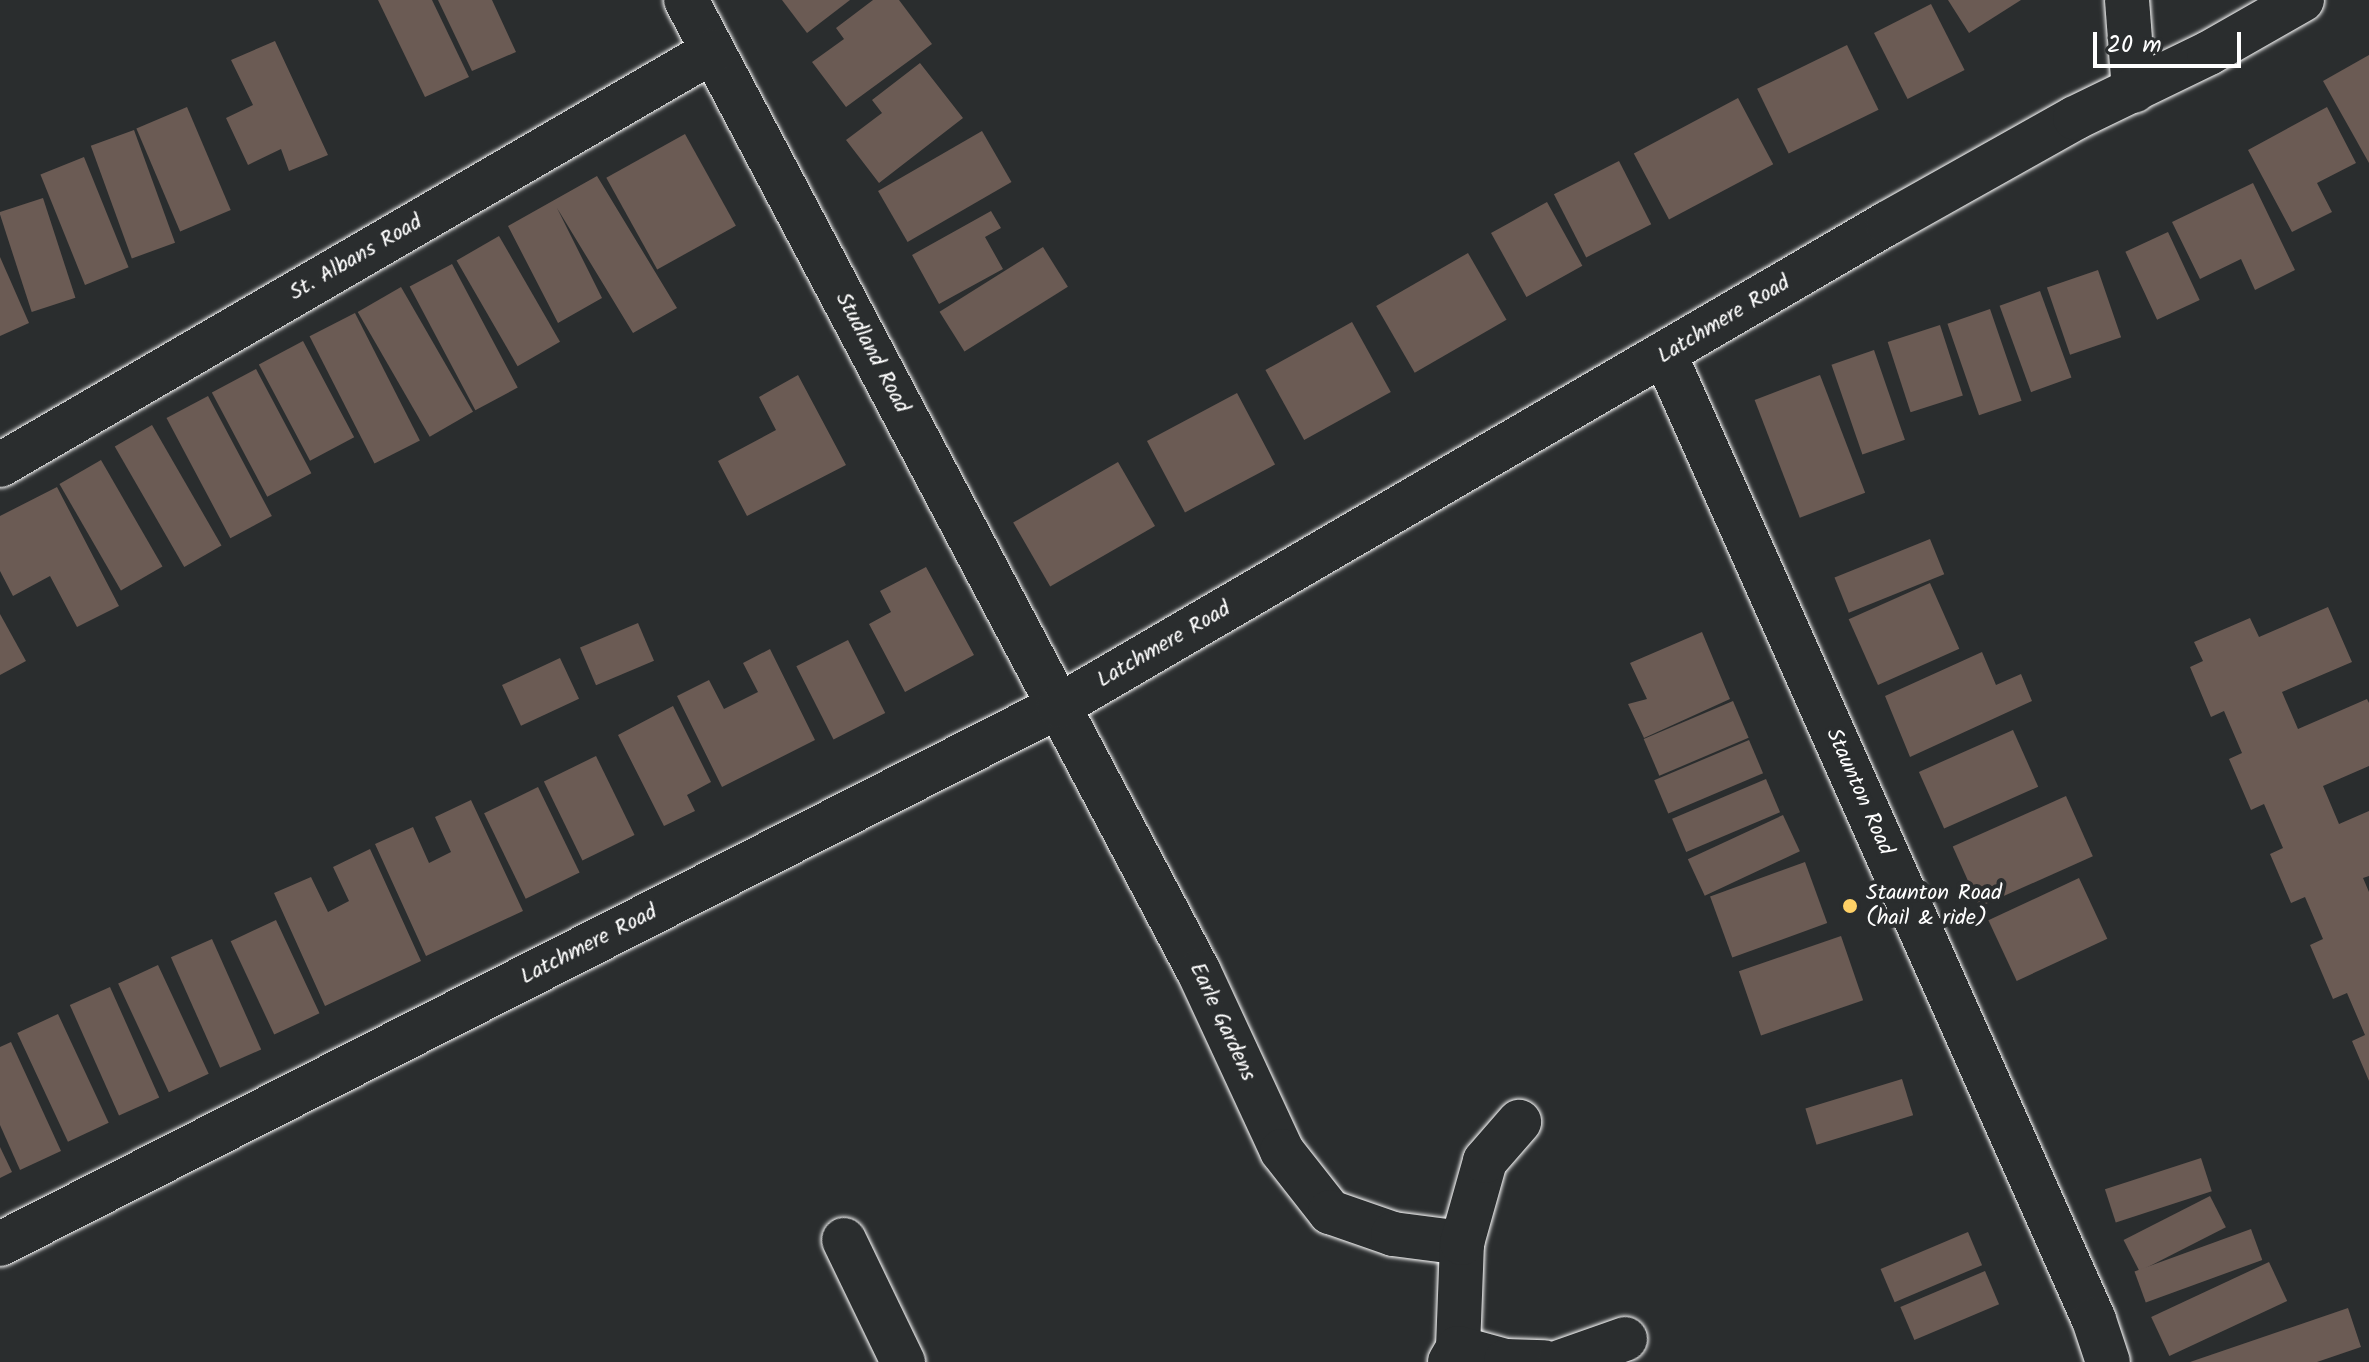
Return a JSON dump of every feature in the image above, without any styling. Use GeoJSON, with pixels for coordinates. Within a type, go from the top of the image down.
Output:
{"type":"FeatureCollection","features":[{"type":"Feature","properties":{"kind":"street","name":"Studland Road"},"geometry":{"type":"LineString","coordinates":[[686,0],[1059,706]]}},
{"type":"Feature","properties":{"kind":"street"},"geometry":{"type":"LineString","coordinates":[[2127,0],[2134,91]]}},
{"type":"Feature","properties":{"kind":"street","name":"Latchmere Road"},"geometry":{"type":"LineString","coordinates":[[0,1244],[1059,706],[1928,201],[2075,118],[2134,91],[2302,0]]}},
{"type":"Feature","properties":{"kind":"street","name":"St. Albans Road"},"geometry":{"type":"LineString","coordinates":[[0,465],[713,51]]}},
{"type":"Feature","properties":{"kind":"street","name":"Staunton Road"},"geometry":{"type":"LineString","coordinates":[[1665,355],[2088,1306],[2108,1362]]}},
{"type":"Feature","properties":{"kind":"street","name":"Earle Gardens"},"geometry":{"type":"LineString","coordinates":[[1059,706],[1199,972],[1282,1151],[1330,1212],[1393,1234],[1462,1243]]}},
{"type":"Feature","properties":{"kind":"street"},"geometry":{"type":"LineString","coordinates":[[1519,1122],[1485,1161],[1462,1243],[1454,1355],[1544,1362]]}},
{"type":"Feature","properties":{"kind":"street"},"geometry":{"type":"LineString","coordinates":[[844,1240],[903,1362]]}},
{"type":"Feature","properties":{"kind":"street"},"geometry":{"type":"LineString","coordinates":[[1560,1362],[1625,1339]]}},
{"type":"Feature","properties":{"kind":"building"},"geometry":{"type":"Polygon","coordinates":[[[378,0],[432,0],[469,77],[425,97],[378,0]]]}},
{"type":"Feature","properties":{"kind":"building"},"geometry":{"type":"Polygon","coordinates":[[[438,0],[492,0],[516,52],[472,71],[438,0]]]}},
{"type":"Feature","properties":{"kind":"building"},"geometry":{"type":"Polygon","coordinates":[[[782,0],[850,0],[807,33],[782,0]]]}},
{"type":"Feature","properties":{"kind":"building"},"geometry":{"type":"Polygon","coordinates":[[[873,0],[899,0],[932,44],[846,107],[812,62],[844,39],[836,28],[873,0]]]}},
{"type":"Feature","properties":{"kind":"building"},"geometry":{"type":"Polygon","coordinates":[[[1948,0],[2021,0],[1969,33],[1948,0]]]}},
{"type":"Feature","properties":{"kind":"building"},"geometry":{"type":"Polygon","coordinates":[[[1931,4],[1965,70],[1908,99],[1874,33],[1931,4]]]}},
{"type":"Feature","properties":{"kind":"building"},"geometry":{"type":"Polygon","coordinates":[[[275,41],[328,155],[289,171],[281,149],[248,165],[226,118],[253,105],[231,60],[275,41]]]}},
{"type":"Feature","properties":{"kind":"building"},"geometry":{"type":"Polygon","coordinates":[[[1847,45],[1879,110],[1789,154],[1757,89],[1847,45]]]}},
{"type":"Feature","properties":{"kind":"building"},"geometry":{"type":"Polygon","coordinates":[[[2369,55],[2369,163],[2323,81],[2369,55]]]}},
{"type":"Feature","properties":{"kind":"building"},"geometry":{"type":"Polygon","coordinates":[[[920,63],[963,118],[879,183],[846,140],[882,113],[872,100],[920,63]]]}},
{"type":"Feature","properties":{"kind":"building"},"geometry":{"type":"Polygon","coordinates":[[[1738,98],[1773,164],[1669,220],[1634,153],[1738,98]]]}},
{"type":"Feature","properties":{"kind":"building"},"geometry":{"type":"Polygon","coordinates":[[[187,107],[231,210],[180,232],[136,128],[187,107]]]}},
{"type":"Feature","properties":{"kind":"building"},"geometry":{"type":"Polygon","coordinates":[[[2327,107],[2356,163],[2317,183],[2332,212],[2292,232],[2248,150],[2327,107]]]}},
{"type":"Feature","properties":{"kind":"building"},"geometry":{"type":"Polygon","coordinates":[[[134,130],[175,243],[132,258],[91,146],[134,130]]]}},
{"type":"Feature","properties":{"kind":"building"},"geometry":{"type":"Polygon","coordinates":[[[982,131],[1012,182],[908,242],[878,191],[982,131]]]}},
{"type":"Feature","properties":{"kind":"building"},"geometry":{"type":"Polygon","coordinates":[[[685,134],[736,226],[657,269],[606,178],[685,134]]]}},
{"type":"Feature","properties":{"kind":"building"},"geometry":{"type":"Polygon","coordinates":[[[84,157],[129,267],[85,285],[40,175],[84,157]]]}},
{"type":"Feature","properties":{"kind":"building"},"geometry":{"type":"Polygon","coordinates":[[[1619,161],[1651,224],[1586,257],[1554,194],[1619,161]]]}},
{"type":"Feature","properties":{"kind":"building"},"geometry":{"type":"Polygon","coordinates":[[[597,176],[677,308],[633,333],[557,208],[602,298],[558,323],[508,226],[597,176]]]}},
{"type":"Feature","properties":{"kind":"building"},"geometry":{"type":"Polygon","coordinates":[[[2253,183],[2295,270],[2255,290],[2241,259],[2200,279],[2172,222],[2253,183]]]}},
{"type":"Feature","properties":{"kind":"building"},"geometry":{"type":"Polygon","coordinates":[[[43,198],[75,298],[32,312],[0,212],[43,198]]]}},
{"type":"Feature","properties":{"kind":"building"},"geometry":{"type":"Polygon","coordinates":[[[1547,202],[1582,266],[1526,297],[1491,233],[1547,202]]]}},
{"type":"Feature","properties":{"kind":"building"},"geometry":{"type":"Polygon","coordinates":[[[991,211],[1001,228],[985,237],[1003,269],[939,304],[912,255],[991,211]]]}},
{"type":"Feature","properties":{"kind":"building"},"geometry":{"type":"Polygon","coordinates":[[[2168,232],[2200,300],[2157,320],[2125,252],[2168,232]]]}},
{"type":"Feature","properties":{"kind":"building"},"geometry":{"type":"Polygon","coordinates":[[[499,236],[560,342],[518,366],[457,260],[499,236]]]}},
{"type":"Feature","properties":{"kind":"building"},"geometry":{"type":"Polygon","coordinates":[[[1043,247],[1068,287],[964,352],[940,312],[1043,247]]]}},
{"type":"Feature","properties":{"kind":"building"},"geometry":{"type":"Polygon","coordinates":[[[1468,253],[1506,320],[1415,373],[1376,306],[1468,253]]]}},
{"type":"Feature","properties":{"kind":"building"},"geometry":{"type":"Polygon","coordinates":[[[0,257],[29,323],[0,336],[0,257]]]}},
{"type":"Feature","properties":{"kind":"building"},"geometry":{"type":"Polygon","coordinates":[[[452,264],[518,388],[475,410],[410,287],[452,264]]]}},
{"type":"Feature","properties":{"kind":"building"},"geometry":{"type":"Polygon","coordinates":[[[2098,270],[2121,337],[2070,355],[2047,288],[2098,270]]]}},
{"type":"Feature","properties":{"kind":"building"},"geometry":{"type":"Polygon","coordinates":[[[401,287],[473,412],[430,437],[358,312],[401,287]]]}},
{"type":"Feature","properties":{"kind":"building"},"geometry":{"type":"Polygon","coordinates":[[[2040,291],[2071,377],[2031,392],[2000,306],[2040,291]]]}},
{"type":"Feature","properties":{"kind":"building"},"geometry":{"type":"Polygon","coordinates":[[[1990,309],[2022,401],[1979,415],[1947,324],[1990,309]]]}},
{"type":"Feature","properties":{"kind":"building"},"geometry":{"type":"Polygon","coordinates":[[[355,313],[420,440],[374,464],[310,336],[355,313]]]}},
{"type":"Feature","properties":{"kind":"building"},"geometry":{"type":"Polygon","coordinates":[[[1352,322],[1391,392],[1304,440],[1265,370],[1352,322]]]}},
{"type":"Feature","properties":{"kind":"building"},"geometry":{"type":"Polygon","coordinates":[[[1940,325],[1963,395],[1911,412],[1888,342],[1940,325]]]}},
{"type":"Feature","properties":{"kind":"building"},"geometry":{"type":"Polygon","coordinates":[[[303,341],[354,437],[310,461],[259,364],[303,341]]]}},
{"type":"Feature","properties":{"kind":"building"},"geometry":{"type":"Polygon","coordinates":[[[1874,350],[1905,440],[1862,454],[1831,365],[1874,350]]]}},
{"type":"Feature","properties":{"kind":"building"},"geometry":{"type":"Polygon","coordinates":[[[256,369],[311,473],[267,497],[212,392],[256,369]]]}},
{"type":"Feature","properties":{"kind":"building"},"geometry":{"type":"Polygon","coordinates":[[[798,375],[846,465],[747,516],[718,461],[776,430],[759,397],[798,375]]]}},
{"type":"Feature","properties":{"kind":"building"},"geometry":{"type":"Polygon","coordinates":[[[1820,375],[1865,493],[1800,518],[1755,400],[1820,375]]]}},
{"type":"Feature","properties":{"kind":"building"},"geometry":{"type":"Polygon","coordinates":[[[1237,393],[1275,465],[1185,512],[1147,441],[1237,393]]]}},
{"type":"Feature","properties":{"kind":"building"},"geometry":{"type":"Polygon","coordinates":[[[208,396],[272,516],[230,538],[167,418],[208,396]]]}},
{"type":"Feature","properties":{"kind":"building"},"geometry":{"type":"Polygon","coordinates":[[[152,425],[222,545],[184,567],[115,447],[152,425]]]}},
{"type":"Feature","properties":{"kind":"building"},"geometry":{"type":"Polygon","coordinates":[[[101,460],[163,567],[121,591],[59,484],[101,460]]]}},
{"type":"Feature","properties":{"kind":"building"},"geometry":{"type":"Polygon","coordinates":[[[1118,462],[1155,526],[1050,587],[1013,522],[1118,462]]]}},
{"type":"Feature","properties":{"kind":"building"},"geometry":{"type":"Polygon","coordinates":[[[57,487],[119,606],[77,627],[50,576],[13,596],[0,571],[0,516],[57,487]]]}},
{"type":"Feature","properties":{"kind":"building"},"geometry":{"type":"Polygon","coordinates":[[[1930,539],[1944,574],[1849,613],[1835,578],[1930,539]]]}},
{"type":"Feature","properties":{"kind":"building"},"geometry":{"type":"Polygon","coordinates":[[[926,567],[974,655],[905,692],[869,624],[891,612],[880,591],[926,567]]]}},
{"type":"Feature","properties":{"kind":"building"},"geometry":{"type":"Polygon","coordinates":[[[1930,583],[1959,649],[1878,685],[1849,619],[1930,583]]]}},
{"type":"Feature","properties":{"kind":"building"},"geometry":{"type":"Polygon","coordinates":[[[2328,607],[2352,662],[2282,692],[2298,729],[2367,699],[2369,703],[2369,766],[2323,786],[2339,824],[2369,811],[2369,876],[2363,878],[2369,892],[2369,1081],[2352,1041],[2365,1035],[2347,993],[2333,999],[2310,945],[2323,939],[2305,897],[2291,903],[2270,854],[2283,848],[2264,804],[2251,810],[2229,759],[2242,753],[2224,711],[2211,717],[2190,667],[2203,661],[2194,642],[2250,618],[2259,637],[2328,607]]]}},
{"type":"Feature","properties":{"kind":"building"},"geometry":{"type":"Polygon","coordinates":[[[0,614],[26,661],[0,675],[0,614]]]}},
{"type":"Feature","properties":{"kind":"building"},"geometry":{"type":"Polygon","coordinates":[[[638,623],[654,661],[596,685],[580,648],[638,623]]]}},
{"type":"Feature","properties":{"kind":"building"},"geometry":{"type":"Polygon","coordinates":[[[1702,632],[1730,699],[1644,738],[1628,704],[1647,699],[1630,663],[1702,632]]]}},
{"type":"Feature","properties":{"kind":"building"},"geometry":{"type":"Polygon","coordinates":[[[848,640],[885,713],[834,739],[796,666],[848,640]]]}},
{"type":"Feature","properties":{"kind":"building"},"geometry":{"type":"Polygon","coordinates":[[[770,649],[815,740],[722,787],[677,696],[709,680],[724,709],[758,692],[743,663],[770,649]]]}},
{"type":"Feature","properties":{"kind":"building"},"geometry":{"type":"Polygon","coordinates":[[[1982,652],[1996,685],[2021,674],[2032,701],[1910,757],[1885,696],[1982,652]]]}},
{"type":"Feature","properties":{"kind":"building"},"geometry":{"type":"Polygon","coordinates":[[[560,658],[579,699],[521,726],[502,685],[560,658]]]}},
{"type":"Feature","properties":{"kind":"building"},"geometry":{"type":"Polygon","coordinates":[[[1733,701],[1749,738],[1659,776],[1644,739],[1733,701]]]}},
{"type":"Feature","properties":{"kind":"building"},"geometry":{"type":"Polygon","coordinates":[[[673,706],[711,782],[687,795],[695,811],[664,826],[618,735],[673,706]]]}},
{"type":"Feature","properties":{"kind":"building"},"geometry":{"type":"Polygon","coordinates":[[[2013,730],[2038,787],[1944,829],[1919,772],[2013,730]]]}},
{"type":"Feature","properties":{"kind":"building"},"geometry":{"type":"Polygon","coordinates":[[[1749,740],[1763,773],[1668,813],[1654,780],[1749,740]]]}},
{"type":"Feature","properties":{"kind":"building"},"geometry":{"type":"Polygon","coordinates":[[[596,756],[635,835],[582,861],[544,781],[596,756]]]}},
{"type":"Feature","properties":{"kind":"building"},"geometry":{"type":"Polygon","coordinates":[[[1766,779],[1780,812],[1686,852],[1672,819],[1766,779]]]}},
{"type":"Feature","properties":{"kind":"building"},"geometry":{"type":"Polygon","coordinates":[[[538,787],[580,872],[526,899],[484,813],[538,787]]]}},
{"type":"Feature","properties":{"kind":"building"},"geometry":{"type":"Polygon","coordinates":[[[2066,796],[2093,856],[1980,907],[1953,846],[2066,796]]]}},
{"type":"Feature","properties":{"kind":"building"},"geometry":{"type":"Polygon","coordinates":[[[471,800],[523,911],[426,956],[375,844],[413,827],[429,863],[451,852],[435,817],[471,800]]]}},
{"type":"Feature","properties":{"kind":"building"},"geometry":{"type":"Polygon","coordinates":[[[1783,815],[1800,851],[1705,896],[1688,859],[1783,815]]]}},
{"type":"Feature","properties":{"kind":"building"},"geometry":{"type":"Polygon","coordinates":[[[370,849],[421,961],[325,1006],[274,893],[311,877],[328,912],[349,901],[333,867],[370,849]]]}},
{"type":"Feature","properties":{"kind":"building"},"geometry":{"type":"Polygon","coordinates":[[[1805,862],[1827,923],[1732,958],[1710,897],[1805,862]]]}},
{"type":"Feature","properties":{"kind":"building"},"geometry":{"type":"Polygon","coordinates":[[[2079,878],[2107,939],[2017,981],[1988,920],[2079,878]]]}},
{"type":"Feature","properties":{"kind":"building"},"geometry":{"type":"Polygon","coordinates":[[[276,920],[320,1013],[274,1034],[231,941],[276,920]]]}},
{"type":"Feature","properties":{"kind":"building"},"geometry":{"type":"Polygon","coordinates":[[[1841,936],[1863,1000],[1761,1035],[1739,971],[1841,936]]]}},
{"type":"Feature","properties":{"kind":"building"},"geometry":{"type":"Polygon","coordinates":[[[212,939],[261,1050],[220,1068],[171,957],[212,939]]]}},
{"type":"Feature","properties":{"kind":"building"},"geometry":{"type":"Polygon","coordinates":[[[158,965],[209,1074],[169,1092],[118,984],[158,965]]]}},
{"type":"Feature","properties":{"kind":"building"},"geometry":{"type":"Polygon","coordinates":[[[110,987],[159,1098],[119,1115],[70,1005],[110,987]]]}},
{"type":"Feature","properties":{"kind":"building"},"geometry":{"type":"Polygon","coordinates":[[[58,1014],[109,1123],[68,1142],[17,1033],[58,1014]]]}},
{"type":"Feature","properties":{"kind":"building"},"geometry":{"type":"Polygon","coordinates":[[[11,1042],[61,1151],[20,1170],[0,1125],[0,1047],[11,1042]]]}},
{"type":"Feature","properties":{"kind":"building"},"geometry":{"type":"Polygon","coordinates":[[[1902,1079],[1913,1115],[1817,1145],[1805,1109],[1902,1079]]]}},
{"type":"Feature","properties":{"kind":"building"},"geometry":{"type":"Polygon","coordinates":[[[0,1147],[12,1172],[0,1178],[0,1147]]]}},
{"type":"Feature","properties":{"kind":"building"},"geometry":{"type":"Polygon","coordinates":[[[2201,1158],[2212,1191],[2116,1222],[2105,1189],[2201,1158]]]}},
{"type":"Feature","properties":{"kind":"building"},"geometry":{"type":"Polygon","coordinates":[[[2210,1196],[2226,1227],[2139,1271],[2124,1240],[2210,1196]]]}},
{"type":"Feature","properties":{"kind":"building"},"geometry":{"type":"Polygon","coordinates":[[[2251,1229],[2262,1260],[2146,1302],[2134,1271],[2251,1229]]]}},
{"type":"Feature","properties":{"kind":"building"},"geometry":{"type":"Polygon","coordinates":[[[1968,1232],[1982,1265],[1895,1302],[1881,1269],[1968,1232]]]}},
{"type":"Feature","properties":{"kind":"building"},"geometry":{"type":"Polygon","coordinates":[[[2269,1262],[2287,1301],[2169,1356],[2151,1317],[2269,1262]]]}},
{"type":"Feature","properties":{"kind":"building"},"geometry":{"type":"Polygon","coordinates":[[[1985,1271],[1999,1304],[1914,1340],[1900,1307],[1985,1271]]]}},
{"type":"Feature","properties":{"kind":"building"},"geometry":{"type":"Polygon","coordinates":[[[2348,1308],[2361,1347],[2317,1362],[2190,1362],[2348,1308]]]}},
{"type":"Feature","properties":{"kind":"place","name":"Staunton Road (hail & ride)"},"geometry":{"type":"Point","coordinates":[1850,906]}}]}
